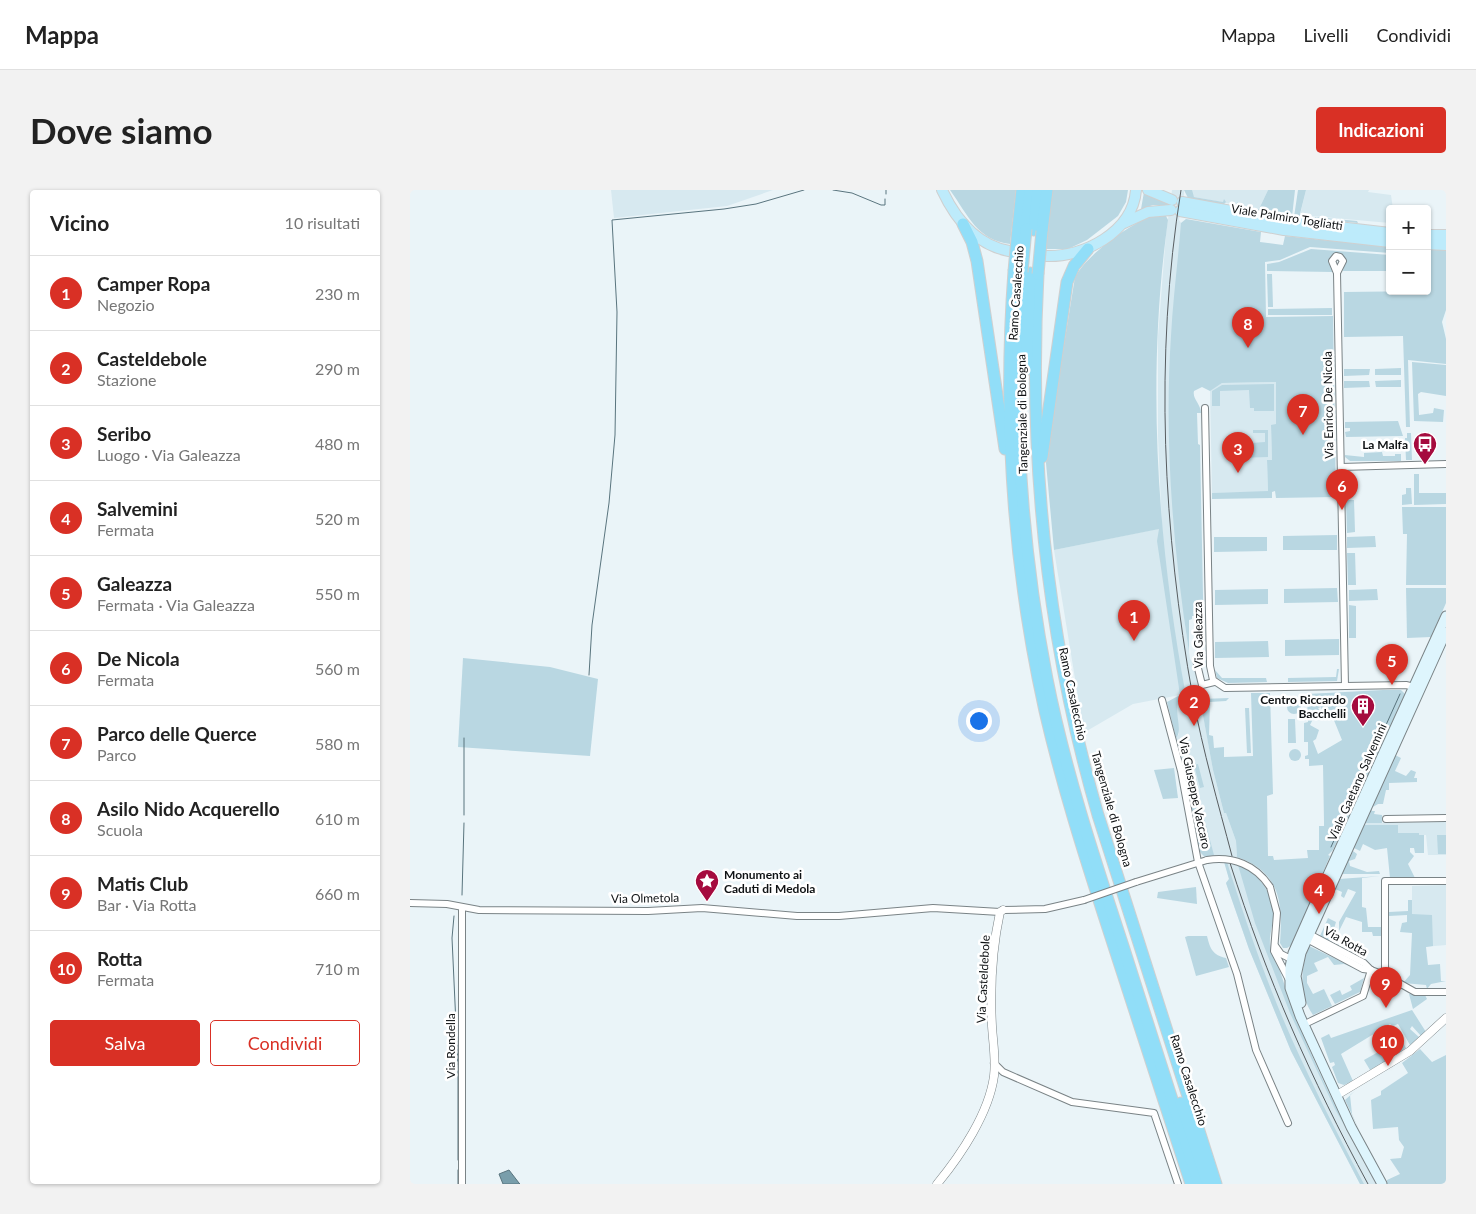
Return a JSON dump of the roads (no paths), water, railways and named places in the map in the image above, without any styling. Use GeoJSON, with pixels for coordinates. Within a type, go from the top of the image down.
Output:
{"type":"FeatureCollection","features":[{"type":"Feature","properties":{"kind":"highway","name":"Tangenziale di Bologna"},"geometry":{"type":"LineString","coordinates":[[1022,190],[1030,230],[1026,272],[1010,377],[1014,503],[1026,612],[1045,710],[1062,781],[1191,1184]]}},
{"type":"Feature","properties":{"kind":"highway","name":"Ramo Casalecchio"},"geometry":{"type":"LineString","coordinates":[[1030,190],[1030,230],[1018,349],[1021,482],[1031,584],[1048,681],[1073,788],[1200,1184]]}},
{"type":"Feature","properties":{"kind":"highway","name":"Ramo Casalecchio"},"geometry":{"type":"LineString","coordinates":[[1030,230],[1038,190]]}},
{"type":"Feature","properties":{"kind":"highway","name":"Tangenziale di Bologna"},"geometry":{"type":"LineString","coordinates":[[1030,230],[1047,190]]}},
{"type":"Feature","properties":{"kind":"highway"},"geometry":{"type":"LineString","coordinates":[[963,224],[972,242],[977,261],[1014,503]]}},
{"type":"Feature","properties":{"kind":"highway"},"geometry":{"type":"LineString","coordinates":[[1045,561],[1043,442],[1067,282],[1074,266],[1088,249]]}},
{"type":"Feature","properties":{"kind":"highway","name":"Tangenziale di Bologna"},"geometry":{"type":"LineString","coordinates":[[1026,272],[1035,329],[1034,420],[1045,561],[1059,656],[1084,765],[1216,1184]]}},
{"type":"Feature","properties":{"kind":"highway","name":"Ramo Casalecchio"},"geometry":{"type":"LineString","coordinates":[[1026,272],[1026,383],[1029,482],[1037,570],[1054,674],[1086,805],[1208,1184]]}},
{"type":"Feature","properties":{"kind":"main road"},"geometry":{"type":"LineString","coordinates":[[1045,256],[1069,256],[1088,249],[1121,225],[1132,209],[1136,190]]}},
{"type":"Feature","properties":{"kind":"main road","name":"Viale Palmiro Togliatti"},"geometry":{"type":"LineString","coordinates":[[1148,190],[1175,205],[1284,230],[1386,242]]}},
{"type":"Feature","properties":{"kind":"main road"},"geometry":{"type":"LineString","coordinates":[[942,191],[963,224],[980,241],[991,247],[1009,251]]}},
{"type":"Feature","properties":{"kind":"main road","name":"Viale Palmiro Togliatti"},"geometry":{"type":"LineString","coordinates":[[1121,225],[1148,212],[1175,205],[1386,233]]}},
{"type":"Feature","properties":{"kind":"main road"},"geometry":{"type":"LineString","coordinates":[[1431,235],[1446,235]]}},
{"type":"Feature","properties":{"kind":"main road"},"geometry":{"type":"LineString","coordinates":[[1431,244],[1446,245]]}},
{"type":"Feature","properties":{"kind":"main road","name":"Viale Gaetano Salvemini"},"geometry":{"type":"LineString","coordinates":[[1328,1076],[1296,1006],[1289,982],[1291,965],[1445,630],[1446,616]]}},
{"type":"Feature","properties":{"kind":"main road","name":"Viale Gaetano Salvemini"},"geometry":{"type":"LineString","coordinates":[[1328,1076],[1297,989],[1291,965],[1308,937],[1330,880]]}},
{"type":"Feature","properties":{"kind":"main road"},"geometry":{"type":"LineString","coordinates":[[1328,1076],[1382,1184]]}},
{"type":"Feature","properties":{"kind":"street"},"geometry":{"type":"LineString","coordinates":[[1160,190],[1175,205]]}},
{"type":"Feature","properties":{"kind":"street","name":"Via Enrico De Nicola"},"geometry":{"type":"LineString","coordinates":[[1337,273],[1345,686]]}},
{"type":"Feature","properties":{"kind":"street","name":"Via Galeazza"},"geometry":{"type":"LineString","coordinates":[[1205,408],[1210,666],[1214,682],[1222,687],[1231,688],[1345,686],[1417,688]]}},
{"type":"Feature","properties":{"kind":"street"},"geometry":{"type":"LineString","coordinates":[[1341,466],[1446,464]]}},
{"type":"Feature","properties":{"kind":"street"},"geometry":{"type":"LineString","coordinates":[[1196,660],[1201,684],[1214,682]]}},
{"type":"Feature","properties":{"kind":"street","name":"Via Giuseppe Vaccaro"},"geometry":{"type":"LineString","coordinates":[[1162,700],[1181,771],[1198,862],[1237,974],[1256,1050],[1288,1123]]}},
{"type":"Feature","properties":{"kind":"street"},"geometry":{"type":"LineString","coordinates":[[1386,819],[1446,818]]}},
{"type":"Feature","properties":{"kind":"street"},"geometry":{"type":"LineString","coordinates":[[1002,911],[1045,909],[1084,900],[1198,862],[1224,859],[1245,864],[1257,872],[1270,887],[1277,913],[1275,954],[1279,961],[1291,965]]}},
{"type":"Feature","properties":{"kind":"street"},"geometry":{"type":"LineString","coordinates":[[1385,975],[1384,882],[1446,881]]}},
{"type":"Feature","properties":{"kind":"street","name":"Via Olmetola"},"geometry":{"type":"LineString","coordinates":[[410,903],[447,904],[462,908],[648,911],[702,908],[797,916],[839,916],[933,908],[1002,911]]}},
{"type":"Feature","properties":{"kind":"street","name":"Via Rondella"},"geometry":{"type":"LineString","coordinates":[[462,908],[462,1184]]}},
{"type":"Feature","properties":{"kind":"street","name":"Via Casteldebole"},"geometry":{"type":"LineString","coordinates":[[937,1184],[975,1130],[983,1113],[993,1078],[991,994],[993,956],[1002,911]]}},
{"type":"Feature","properties":{"kind":"street","name":"Via Rotta"},"geometry":{"type":"LineString","coordinates":[[1308,937],[1363,969],[1385,975],[1416,992],[1446,992]]}},
{"type":"Feature","properties":{"kind":"street"},"geometry":{"type":"LineString","coordinates":[[1275,943],[1281,954],[1291,965]]}},
{"type":"Feature","properties":{"kind":"street","name":"Via Rotta"},"geometry":{"type":"LineString","coordinates":[[1309,1022],[1363,996],[1371,970]]}},
{"type":"Feature","properties":{"kind":"street"},"geometry":{"type":"LineString","coordinates":[[1337,1095],[1410,1051],[1446,1018]]}},
{"type":"Feature","properties":{"kind":"street"},"geometry":{"type":"LineString","coordinates":[[994,1063],[1003,1072],[1072,1102],[1154,1113],[1178,1184]]}},
{"type":"Feature","properties":{"kind":"street"},"geometry":{"type":"LineString","coordinates":[[993,1078],[1003,1072]]}},
{"type":"Feature","properties":{"kind":"waterway"},"geometry":{"type":"LineString","coordinates":[[589,675],[592,625],[609,503],[615,435],[617,312],[612,220],[724,209],[756,204],[804,190]]}},
{"type":"Feature","properties":{"kind":"waterway"},"geometry":{"type":"LineString","coordinates":[[833,190],[852,193],[881,205],[885,205],[885,199]]}},
{"type":"Feature","properties":{"kind":"waterway"},"geometry":{"type":"LineString","coordinates":[[1386,725],[1400,694]]}},
{"type":"Feature","properties":{"kind":"waterway"},"geometry":{"type":"LineString","coordinates":[[1331,847],[1385,727]]}},
{"type":"Feature","properties":{"kind":"waterway"},"geometry":{"type":"LineString","coordinates":[[464,738],[464,815]]}},
{"type":"Feature","properties":{"kind":"waterway"},"geometry":{"type":"LineString","coordinates":[[462,895],[464,823]]}},
{"type":"Feature","properties":{"kind":"waterway"},"geometry":{"type":"LineString","coordinates":[[454,916],[452,938],[458,1068],[458,1160]]}},
{"type":"Feature","properties":{"kind":"waterway"},"geometry":{"type":"LineString","coordinates":[[458,1170],[458,1184]]}},
{"type":"Feature","properties":{"kind":"railway"},"geometry":{"type":"LineString","coordinates":[[1181,190],[1167,316],[1165,380],[1169,508],[1175,572],[1193,698],[1206,757],[1232,856]]}},
{"type":"Feature","properties":{"kind":"railway"},"geometry":{"type":"LineString","coordinates":[[1230,863],[1259,947],[1291,1027],[1327,1105],[1368,1184]]}},
{"type":"Feature","properties":{"kind":"place","name":"Asilo Nido Acquerello"},"geometry":{"type":"Point","coordinates":[1248,348]}},
{"type":"Feature","properties":{"kind":"place","name":"Parco delle Querce"},"geometry":{"type":"Point","coordinates":[1303,435]}},
{"type":"Feature","properties":{"kind":"place","name":"La Malfa"},"geometry":{"type":"Point","coordinates":[1425,465]}},
{"type":"Feature","properties":{"kind":"place","name":"Seribo"},"geometry":{"type":"Point","coordinates":[1238,473]}},
{"type":"Feature","properties":{"kind":"place","name":"De Nicola"},"geometry":{"type":"Point","coordinates":[1342,510]}},
{"type":"Feature","properties":{"kind":"place","name":"Camper Ropa"},"geometry":{"type":"Point","coordinates":[1134,641]}},
{"type":"Feature","properties":{"kind":"place","name":"Galeazza"},"geometry":{"type":"Point","coordinates":[1392,685]}},
{"type":"Feature","properties":{"kind":"place","name":"Casteldebole"},"geometry":{"type":"Point","coordinates":[1194,726]}},
{"type":"Feature","properties":{"kind":"place","name":"Centro Riccardo Bacchelli"},"geometry":{"type":"Point","coordinates":[1363,727]}},
{"type":"Feature","properties":{"kind":"place","name":"Monumento ai Caduti di Medola"},"geometry":{"type":"Point","coordinates":[707,902]}},
{"type":"Feature","properties":{"kind":"place","name":"Salvemini"},"geometry":{"type":"Point","coordinates":[1319,914]}},
{"type":"Feature","properties":{"kind":"place","name":"Matis Club"},"geometry":{"type":"Point","coordinates":[1386,1008]}},
{"type":"Feature","properties":{"kind":"place","name":"Rotta"},"geometry":{"type":"Point","coordinates":[1388,1066]}}]}
